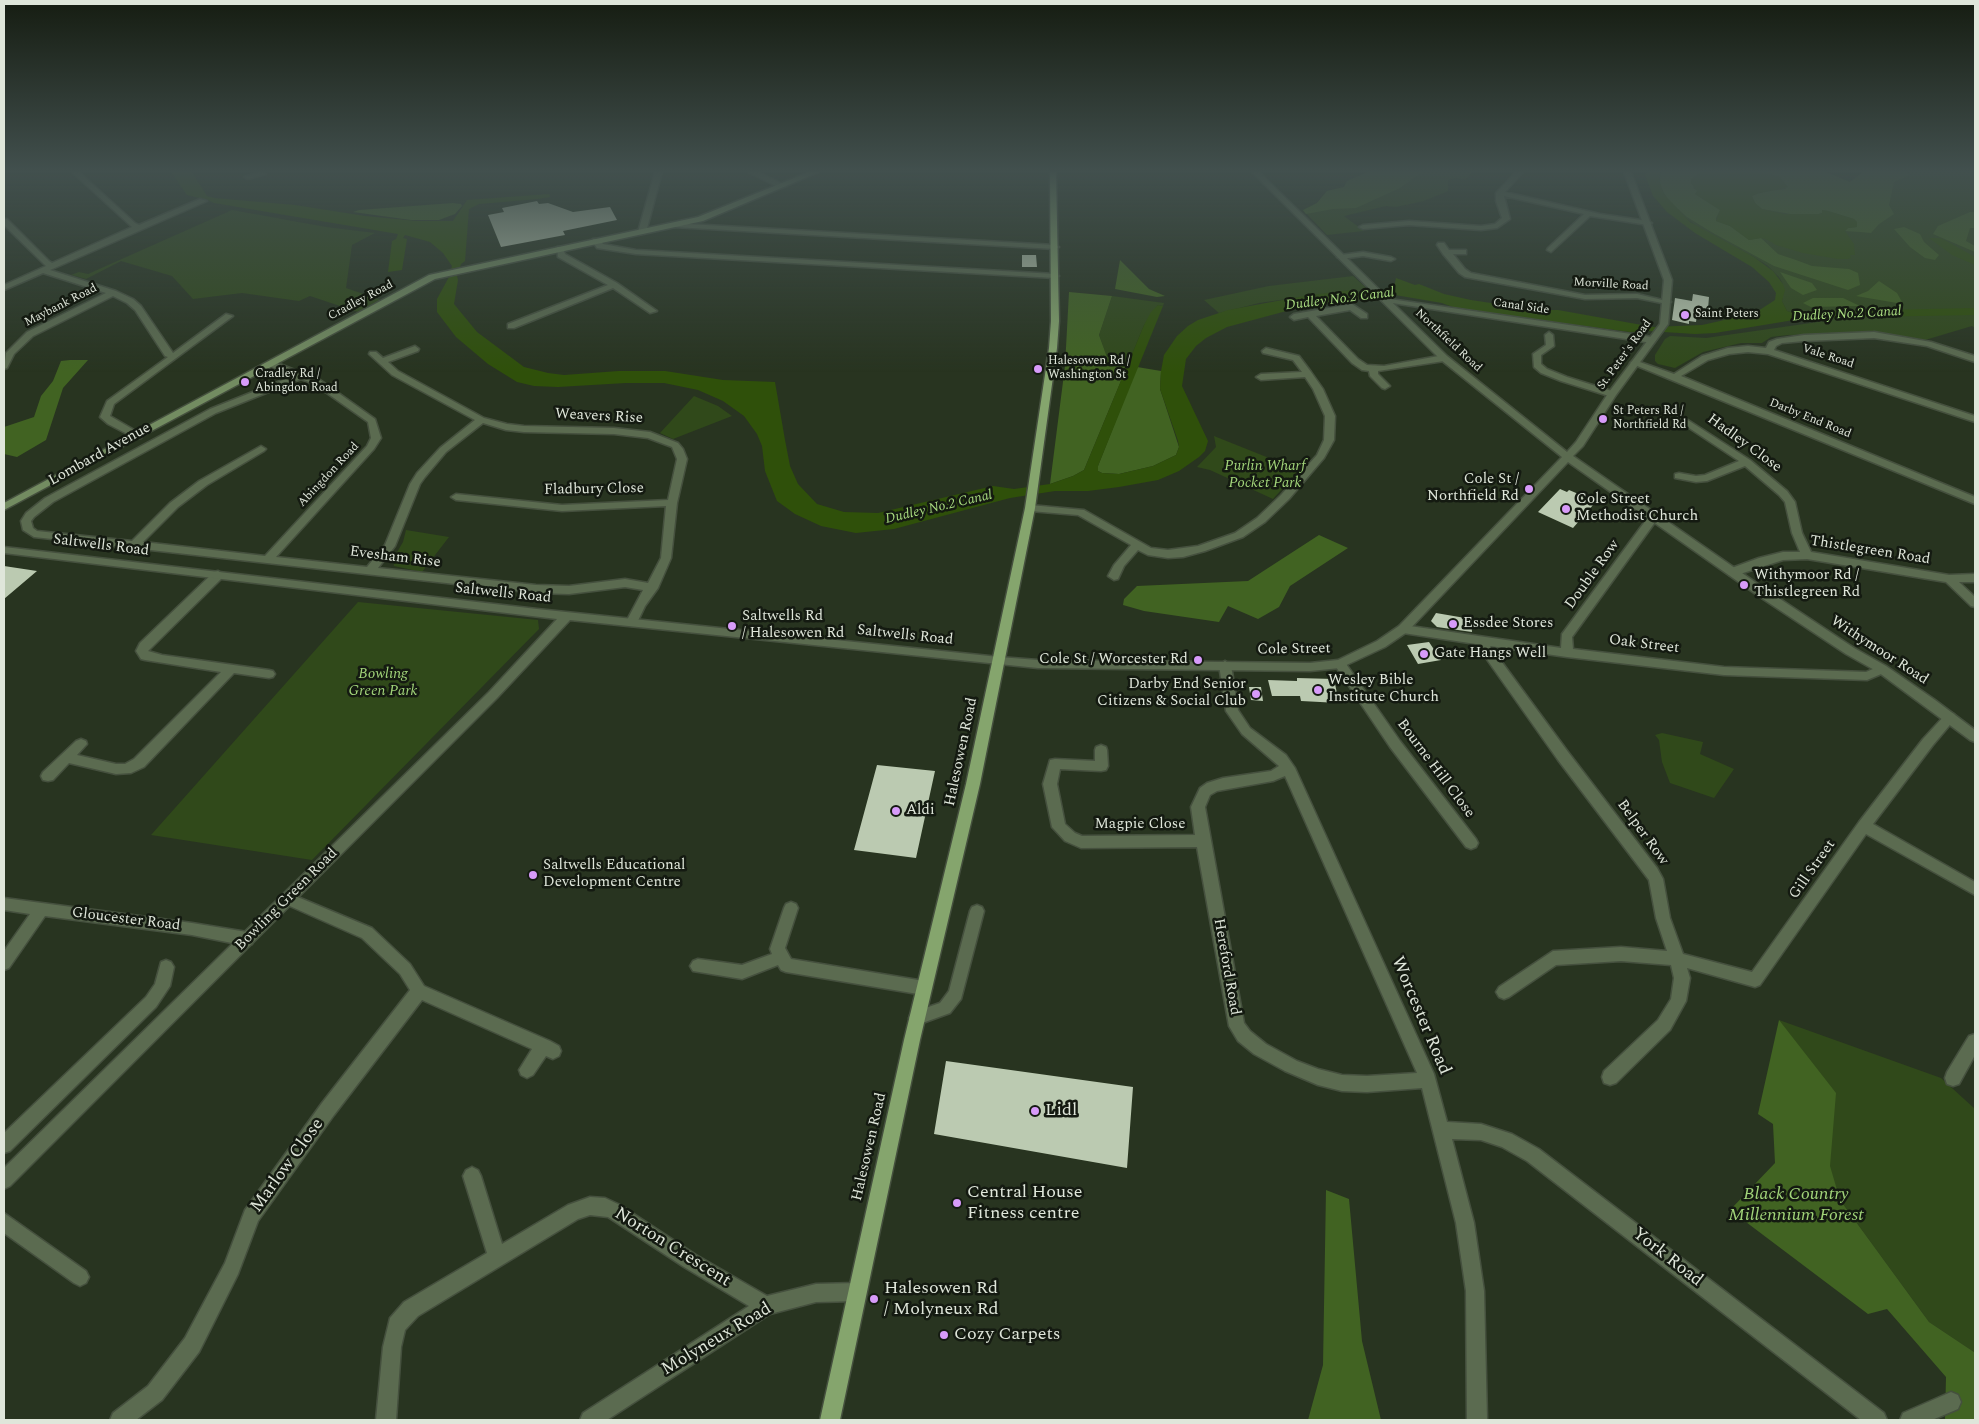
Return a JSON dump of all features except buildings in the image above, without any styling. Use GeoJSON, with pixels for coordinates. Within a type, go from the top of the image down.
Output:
{"type":"FeatureCollection","features":[{"type":"Feature","properties":{"kind":"main road","name":"Cradley Road"},"geometry":{"type":"LineString","coordinates":[[4,507],[432,277],[612,238]]}},
{"type":"Feature","properties":{"kind":"main road","name":"Halesowen Road"},"geometry":{"type":"LineString","coordinates":[[830,1420],[917,1018],[973,784],[1031,505],[1053,348],[1055,238]]}},
{"type":"Feature","properties":{"kind":"street"},"geometry":{"type":"LineString","coordinates":[[21,238],[46,263],[52,265]]}},
{"type":"Feature","properties":{"kind":"street"},"geometry":{"type":"LineString","coordinates":[[4,288],[113,238]]}},
{"type":"Feature","properties":{"kind":"street"},"geometry":{"type":"LineString","coordinates":[[907,238],[1055,247]]}},
{"type":"Feature","properties":{"kind":"street","name":"Northfield Road"},"geometry":{"type":"LineString","coordinates":[[1322,238],[1444,358],[1566,458]]}},
{"type":"Feature","properties":{"kind":"street"},"geometry":{"type":"LineString","coordinates":[[1551,250],[1563,238]]}},
{"type":"Feature","properties":{"kind":"street","name":"St. Peter's Road"},"geometry":{"type":"LineString","coordinates":[[1566,458],[1580,444],[1612,394],[1664,324],[1668,280],[1654,238]]}},
{"type":"Feature","properties":{"kind":"street"},"geometry":{"type":"LineString","coordinates":[[596,242],[600,246],[636,252],[1055,276]]}},
{"type":"Feature","properties":{"kind":"street"},"geometry":{"type":"LineString","coordinates":[[560,249],[560,255],[614,285],[653,310]]}},
{"type":"Feature","properties":{"kind":"street","name":"Morville Road"},"geometry":{"type":"LineString","coordinates":[[1463,252],[1444,249],[1462,270],[1478,278],[1585,297],[1637,296],[1667,302]]}},
{"type":"Feature","properties":{"kind":"street"},"geometry":{"type":"LineString","coordinates":[[1341,257],[1357,254],[1394,260]]}},
{"type":"Feature","properties":{"kind":"street"},"geometry":{"type":"LineString","coordinates":[[42,270],[114,293],[130,301],[138,308],[168,354],[174,356]]}},
{"type":"Feature","properties":{"kind":"street"},"geometry":{"type":"LineString","coordinates":[[511,326],[614,285]]}},
{"type":"Feature","properties":{"kind":"street","name":"Maybank Road"},"geometry":{"type":"LineString","coordinates":[[4,366],[10,353],[30,334],[114,293]]}},
{"type":"Feature","properties":{"kind":"street","name":"Canal Side"},"geometry":{"type":"LineString","coordinates":[[1386,300],[1654,338]]}},
{"type":"Feature","properties":{"kind":"street"},"geometry":{"type":"LineString","coordinates":[[1294,317],[1352,308],[1364,316]]}},
{"type":"Feature","properties":{"kind":"street"},"geometry":{"type":"LineString","coordinates":[[1310,314],[1355,361],[1365,368],[1374,370],[1444,358]]}},
{"type":"Feature","properties":{"kind":"street"},"geometry":{"type":"LineString","coordinates":[[138,436],[105,417],[110,403],[229,316]]}},
{"type":"Feature","properties":{"kind":"street"},"geometry":{"type":"LineString","coordinates":[[1550,335],[1550,346],[1537,354],[1537,365],[1564,379],[1612,394]]}},
{"type":"Feature","properties":{"kind":"street"},"geometry":{"type":"LineString","coordinates":[[1770,351],[1772,344],[1780,341],[1874,335],[1928,344],[1975,359]]}},
{"type":"Feature","properties":{"kind":"street"},"geometry":{"type":"LineString","coordinates":[[384,361],[415,349]]}},
{"type":"Feature","properties":{"kind":"street","name":"Vale Road"},"geometry":{"type":"LineString","coordinates":[[1675,377],[1705,358],[1728,351],[1748,349],[1770,351],[1975,419]]}},
{"type":"Feature","properties":{"kind":"street"},"geometry":{"type":"LineString","coordinates":[[1031,505],[1080,512],[1136,546],[1148,551],[1168,554],[1201,549],[1239,534],[1261,520],[1285,497],[1321,456],[1329,440],[1330,416],[1318,389],[1296,358],[1266,351]]}},
{"type":"Feature","properties":{"kind":"street","name":"Weavers Rise"},"geometry":{"type":"LineString","coordinates":[[373,354],[384,361],[395,373],[480,420],[506,427],[524,429],[614,430],[656,437],[675,445],[680,451],[682,459],[672,502],[666,558],[652,588],[632,622]]}},
{"type":"Feature","properties":{"kind":"street","name":"Darby End Road"},"geometry":{"type":"LineString","coordinates":[[1634,363],[1675,377],[1975,500]]}},
{"type":"Feature","properties":{"kind":"street","name":"Abingdon Road"},"geometry":{"type":"LineString","coordinates":[[268,558],[371,447],[376,438],[372,421],[317,382],[272,364]]}},
{"type":"Feature","properties":{"kind":"street"},"geometry":{"type":"LineString","coordinates":[[1374,370],[1373,374],[1385,386]]}},
{"type":"Feature","properties":{"kind":"street"},"geometry":{"type":"LineString","coordinates":[[1261,377],[1308,374]]}},
{"type":"Feature","properties":{"kind":"street","name":"Lombard Avenue"},"geometry":{"type":"LineString","coordinates":[[135,544],[34,534],[28,530],[26,520],[39,506],[49,500],[213,411],[302,375]]}},
{"type":"Feature","properties":{"kind":"street","name":"Hadley Close"},"geometry":{"type":"LineString","coordinates":[[1680,418],[1746,462],[1768,479],[1790,502],[1797,533],[1807,555]]}},
{"type":"Feature","properties":{"kind":"street"},"geometry":{"type":"LineString","coordinates":[[370,570],[390,546],[400,518],[421,475],[444,450],[480,420]]}},
{"type":"Feature","properties":{"kind":"street"},"geometry":{"type":"LineString","coordinates":[[135,544],[174,506],[203,483],[262,450]]}},
{"type":"Feature","properties":{"kind":"street","name":"Withymoor Road"},"geometry":{"type":"LineString","coordinates":[[1566,458],[1850,651],[1882,669],[1975,737]]}},
{"type":"Feature","properties":{"kind":"street","name":"Cole Street"},"geometry":{"type":"LineString","coordinates":[[999,661],[1048,664],[1310,667],[1340,664],[1381,644],[1403,629],[1566,458]]}},
{"type":"Feature","properties":{"kind":"street"},"geometry":{"type":"LineString","coordinates":[[1679,476],[1696,479],[1707,478],[1746,462]]}},
{"type":"Feature","properties":{"kind":"street","name":"Fladbury Close"},"geometry":{"type":"LineString","coordinates":[[456,497],[562,508],[672,502]]}},
{"type":"Feature","properties":{"kind":"street","name":"Double Row"},"geometry":{"type":"LineString","coordinates":[[1567,653],[1566,637],[1653,518]]}},
{"type":"Feature","properties":{"kind":"street","name":"Evesham Rise"},"geometry":{"type":"LineString","coordinates":[[135,544],[536,589],[569,590],[625,583],[652,588]]}},
{"type":"Feature","properties":{"kind":"street"},"geometry":{"type":"LineString","coordinates":[[1114,576],[1119,565],[1136,546]]}},
{"type":"Feature","properties":{"kind":"street","name":"Saltwells Road"},"geometry":{"type":"LineString","coordinates":[[4,550],[567,616],[999,661]]}},
{"type":"Feature","properties":{"kind":"street","name":"Thistlegreen Road"},"geometry":{"type":"LineString","coordinates":[[1733,572],[1783,556],[1807,555],[1949,579],[1975,578]]}},
{"type":"Feature","properties":{"kind":"street"},"geometry":{"type":"LineString","coordinates":[[218,575],[144,646],[142,651],[145,656],[230,670],[268,674]]}},
{"type":"Feature","properties":{"kind":"street"},"geometry":{"type":"LineString","coordinates":[[1949,579],[1975,603]]}},
{"type":"Feature","properties":{"kind":"street","name":"Bowling Green Road"},"geometry":{"type":"LineString","coordinates":[[4,1180],[493,695],[567,616]]}},
{"type":"Feature","properties":{"kind":"street","name":"Oak Street"},"geometry":{"type":"LineString","coordinates":[[1403,629],[1567,653],[1724,671],[1867,676],[1882,669]]}},
{"type":"Feature","properties":{"kind":"street","name":"Belper Row"},"geometry":{"type":"LineString","coordinates":[[1479,639],[1563,756],[1656,879],[1663,918],[1682,978],[1678,1001],[1664,1025],[1610,1077]]}},
{"type":"Feature","properties":{"kind":"street","name":"Bourne Hill Close"},"geometry":{"type":"LineString","coordinates":[[1340,664],[1396,744],[1471,843]]}},
{"type":"Feature","properties":{"kind":"street","name":"Worcester Road"},"geometry":{"type":"LineString","coordinates":[[1224,666],[1232,711],[1246,731],[1281,759],[1288,768],[1428,1080],[1465,1223],[1475,1291],[1477,1420]]}},
{"type":"Feature","properties":{"kind":"street"},"geometry":{"type":"LineString","coordinates":[[67,758],[116,769],[126,769],[139,763],[230,670]]}},
{"type":"Feature","properties":{"kind":"street","name":"Gill Street"},"geometry":{"type":"LineString","coordinates":[[1677,959],[1755,980],[1864,826],[1928,742],[1950,717]]}},
{"type":"Feature","properties":{"kind":"street"},"geometry":{"type":"LineString","coordinates":[[48,776],[81,744]]}},
{"type":"Feature","properties":{"kind":"street","name":"Magpie Close"},"geometry":{"type":"LineString","coordinates":[[1101,750],[1101,766],[1055,764],[1050,784],[1059,827],[1070,837],[1081,842],[1203,841]]}},
{"type":"Feature","properties":{"kind":"street","name":"Hereford Road"},"geometry":{"type":"LineString","coordinates":[[1288,768],[1273,776],[1212,786],[1205,792],[1198,807],[1237,1026],[1244,1036],[1260,1049],[1291,1066],[1318,1077],[1342,1083],[1367,1084],[1428,1080]]}},
{"type":"Feature","properties":{"kind":"street"},"geometry":{"type":"LineString","coordinates":[[1864,826],[1975,889]]}},
{"type":"Feature","properties":{"kind":"street"},"geometry":{"type":"LineString","coordinates":[[288,899],[367,933],[405,969],[419,991],[548,1049],[527,1070]]}},
{"type":"Feature","properties":{"kind":"street","name":"Gloucester Road"},"geometry":{"type":"LineString","coordinates":[[4,904],[192,929],[247,939]]}},
{"type":"Feature","properties":{"kind":"street"},"geometry":{"type":"LineString","coordinates":[[791,908],[777,949],[786,965],[924,988]]}},
{"type":"Feature","properties":{"kind":"street"},"geometry":{"type":"LineString","coordinates":[[4,963],[42,909]]}},
{"type":"Feature","properties":{"kind":"street"},"geometry":{"type":"LineString","coordinates":[[917,1018],[945,1008],[956,994],[977,910]]}},
{"type":"Feature","properties":{"kind":"street"},"geometry":{"type":"LineString","coordinates":[[1504,992],[1553,958],[1621,954],[1677,959]]}},
{"type":"Feature","properties":{"kind":"street"},"geometry":{"type":"LineString","coordinates":[[698,966],[742,972],[782,957]]}},
{"type":"Feature","properties":{"kind":"street"},"geometry":{"type":"LineString","coordinates":[[4,1146],[151,1002],[162,986],[166,967]]}},
{"type":"Feature","properties":{"kind":"street","name":"Marlow Close"},"geometry":{"type":"LineString","coordinates":[[120,1420],[155,1393],[192,1345],[232,1268],[251,1216],[328,1109],[419,991]]}},
{"type":"Feature","properties":{"kind":"street"},"geometry":{"type":"LineString","coordinates":[[1953,1078],[1975,1041]]}},
{"type":"Feature","properties":{"kind":"street","name":"York Road"},"geometry":{"type":"LineString","coordinates":[[1441,1130],[1481,1132],[1506,1140],[1533,1156],[1877,1420]]}},
{"type":"Feature","properties":{"kind":"street"},"geometry":{"type":"LineString","coordinates":[[472,1176],[497,1257]]}},
{"type":"Feature","properties":{"kind":"street","name":"Norton Crescent"},"geometry":{"type":"LineString","coordinates":[[386,1420],[392,1347],[397,1325],[411,1309],[574,1211],[590,1206],[605,1207],[766,1306]]}},
{"type":"Feature","properties":{"kind":"street"},"geometry":{"type":"LineString","coordinates":[[4,1222],[80,1277]]}},
{"type":"Feature","properties":{"kind":"street","name":"Molyneux Road"},"geometry":{"type":"LineString","coordinates":[[590,1420],[766,1306],[816,1293],[857,1292]]}},
{"type":"Feature","properties":{"kind":"street"},"geometry":{"type":"LineString","coordinates":[[1910,1420],[1951,1402]]}},
{"type":"Feature","properties":{"kind":"green space"},"geometry":{"type":"Polygon","coordinates":[[[168,238],[365,238],[352,245],[346,288],[381,300],[358,312],[310,296],[299,301],[242,293],[193,299],[172,276],[121,261],[86,279],[71,275],[79,272],[88,274],[168,238]]]}},
{"type":"Feature","properties":{"kind":"green space"},"geometry":{"type":"Polygon","coordinates":[[[1717,238],[1975,238],[1975,328],[1972,326],[1925,340],[1882,333],[1788,335],[1771,337],[1762,343],[1741,343],[1703,352],[1675,368],[1658,364],[1655,361],[1655,355],[1665,339],[1670,336],[1706,338],[1832,320],[1809,312],[1787,311],[1782,301],[1783,284],[1779,277],[1768,266],[1717,238]]]}},
{"type":"Feature","properties":{"kind":"green space"},"geometry":{"type":"Polygon","coordinates":[[[1723,238],[1749,240],[1761,238],[1778,254],[1812,266],[1849,269],[1858,273],[1860,285],[1848,290],[1774,266],[1723,238]]]}},
{"type":"Feature","properties":{"kind":"green space"},"geometry":{"type":"Polygon","coordinates":[[[1902,238],[1922,238],[1939,255],[1935,260],[1925,258],[1902,238]]]}},
{"type":"Feature","properties":{"kind":"green space"},"geometry":{"type":"Polygon","coordinates":[[[1943,238],[1967,238],[1966,241],[1975,246],[1975,252],[1943,238]]]}},
{"type":"Feature","properties":{"kind":"green space"},"geometry":{"type":"Polygon","coordinates":[[[1120,260],[1149,289],[1165,296],[1157,297],[1115,289],[1120,260]]]}},
{"type":"Feature","properties":{"kind":"green space"},"geometry":{"type":"Polygon","coordinates":[[[1780,272],[1812,283],[1817,290],[1803,295],[1791,288],[1780,272]]]}},
{"type":"Feature","properties":{"kind":"green space"},"geometry":{"type":"Polygon","coordinates":[[[1353,276],[1372,293],[1350,290],[1259,303],[1219,313],[1204,300],[1269,286],[1353,276]]]}},
{"type":"Feature","properties":{"kind":"green space"},"geometry":{"type":"Polygon","coordinates":[[[1879,281],[1897,293],[1902,302],[1897,303],[1856,296],[1868,291],[1879,281]]]}},
{"type":"Feature","properties":{"kind":"green space"},"geometry":{"type":"Polygon","coordinates":[[[1069,292],[1112,296],[1099,335],[1107,357],[1128,364],[1084,470],[1050,484],[1065,366],[1069,292]]]}},
{"type":"Feature","properties":{"kind":"green space"},"geometry":{"type":"Polygon","coordinates":[[[1112,296],[1164,303],[1163,306],[1158,305],[1144,325],[1128,364],[1107,357],[1099,335],[1112,296]]]}},
{"type":"Feature","properties":{"kind":"green space"},"geometry":{"type":"Polygon","coordinates":[[[1813,298],[1843,298],[1860,306],[1811,307],[1803,303],[1813,298]]]}},
{"type":"Feature","properties":{"kind":"green space"},"geometry":{"type":"Polygon","coordinates":[[[88,360],[63,388],[46,440],[17,457],[4,454],[4,427],[34,417],[41,396],[53,381],[61,361],[88,360]]]}},
{"type":"Feature","properties":{"kind":"green space"},"geometry":{"type":"Polygon","coordinates":[[[1137,367],[1161,371],[1160,389],[1179,447],[1176,455],[1153,466],[1119,474],[1102,473],[1098,471],[1098,466],[1137,367]]]}},
{"type":"Feature","properties":{"kind":"green space"},"geometry":{"type":"Polygon","coordinates":[[[694,396],[718,406],[732,416],[673,439],[660,433],[694,396]]]}},
{"type":"Feature","properties":{"kind":"green space","name":"Purlin Wharf Pocket Park"},"geometry":{"type":"Polygon","coordinates":[[[1214,436],[1299,470],[1273,499],[1210,470],[1197,467],[1216,447],[1214,436]]]}},
{"type":"Feature","properties":{"kind":"green space"},"geometry":{"type":"Polygon","coordinates":[[[406,530],[449,537],[422,572],[394,566],[393,559],[403,542],[406,530]]]}},
{"type":"Feature","properties":{"kind":"green space"},"geometry":{"type":"Polygon","coordinates":[[[1319,535],[1348,548],[1290,586],[1279,607],[1258,619],[1228,606],[1219,622],[1144,611],[1123,605],[1124,599],[1137,586],[1248,581],[1319,535]]]}},
{"type":"Feature","properties":{"kind":"green space","name":"Bowling Green Park"},"geometry":{"type":"Polygon","coordinates":[[[358,602],[538,620],[539,629],[312,860],[151,835],[358,602]]]}},
{"type":"Feature","properties":{"kind":"green space"},"geometry":{"type":"Polygon","coordinates":[[[1662,733],[1703,742],[1700,754],[1734,769],[1714,798],[1670,783],[1662,762],[1659,740],[1655,735],[1662,733]]]}},
{"type":"Feature","properties":{"kind":"green space"},"geometry":{"type":"Polygon","coordinates":[[[1779,1020],[1941,1078],[1975,1109],[1974,1352],[1929,1322],[1840,1200],[1779,1020]]]}},
{"type":"Feature","properties":{"kind":"green space","name":"Black Country Millennium Forest"},"geometry":{"type":"Polygon","coordinates":[[[1779,1020],[1836,1093],[1830,1166],[1840,1200],[1929,1322],[1974,1352],[1975,1350],[1975,1420],[1945,1420],[1946,1377],[1887,1309],[1868,1314],[1730,1210],[1775,1163],[1773,1124],[1758,1114],[1779,1020]]]}},
{"type":"Feature","properties":{"kind":"green space"},"geometry":{"type":"Polygon","coordinates":[[[1326,1190],[1349,1199],[1362,1341],[1381,1420],[1308,1420],[1323,1365],[1326,1190]]]}},
{"type":"Feature","properties":{"kind":"water","name":"Dudley No.2 Canal"},"geometry":{"type":"Polygon","coordinates":[[[417,238],[467,238],[465,261],[461,264],[457,276],[454,304],[477,332],[524,367],[564,375],[619,371],[665,371],[723,380],[775,382],[790,466],[798,484],[817,504],[844,512],[878,513],[993,486],[1014,489],[1050,484],[1084,470],[1144,325],[1151,312],[1158,305],[1163,306],[1098,466],[1098,471],[1102,473],[1119,474],[1153,466],[1176,455],[1179,447],[1178,441],[1160,389],[1161,371],[1164,355],[1177,336],[1188,326],[1198,320],[1228,310],[1304,296],[1350,290],[1366,293],[1390,290],[1394,287],[1396,278],[1415,285],[1419,284],[1444,294],[1471,300],[1537,310],[1558,310],[1653,327],[1702,325],[1758,311],[1775,300],[1776,293],[1769,282],[1752,267],[1704,238],[1720,238],[1754,257],[1773,271],[1783,284],[1785,290],[1782,301],[1787,311],[1975,308],[1975,315],[1806,318],[1715,333],[1695,334],[1648,331],[1630,332],[1458,309],[1442,303],[1395,295],[1305,306],[1227,327],[1206,338],[1196,346],[1186,359],[1182,386],[1208,441],[1205,451],[1179,471],[1158,480],[1119,487],[1088,491],[1055,491],[1010,498],[894,529],[856,533],[821,526],[795,514],[777,501],[765,471],[762,446],[757,434],[744,416],[723,401],[698,390],[664,383],[558,387],[534,386],[517,382],[488,364],[456,337],[437,312],[437,299],[449,277],[452,266],[443,253],[430,242],[417,238]]]}},
{"type":"Feature","properties":{"kind":"water"},"geometry":{"type":"Polygon","coordinates":[[[1763,238],[1850,238],[1854,244],[1855,255],[1850,255],[1851,258],[1847,259],[1838,259],[1803,253],[1776,245],[1763,238]]]}},
{"type":"Feature","properties":{"kind":"water"},"geometry":{"type":"Polygon","coordinates":[[[1930,238],[1942,238],[1975,257],[1975,265],[1952,255],[1930,238]]]}},
{"type":"Feature","properties":{"kind":"water"},"geometry":{"type":"Polygon","coordinates":[[[407,239],[402,270],[388,272],[392,241],[407,239]]]}},
{"type":"Feature","properties":{"kind":"place","name":"Saint Peters"},"geometry":{"type":"Point","coordinates":[1685,315]}},
{"type":"Feature","properties":{"kind":"place","name":"Halesowen Rd / Washington St"},"geometry":{"type":"Point","coordinates":[1038,369]}},
{"type":"Feature","properties":{"kind":"place","name":"Cradley Rd / Abingdon Road"},"geometry":{"type":"Point","coordinates":[245,382]}},
{"type":"Feature","properties":{"kind":"place","name":"St Peters Rd / Northfield Rd"},"geometry":{"type":"Point","coordinates":[1603,419]}},
{"type":"Feature","properties":{"kind":"place","name":"Cole St / Northfield Rd"},"geometry":{"type":"Point","coordinates":[1529,489]}},
{"type":"Feature","properties":{"kind":"place","name":"Cole Street Methodist Church"},"geometry":{"type":"Point","coordinates":[1566,509]}},
{"type":"Feature","properties":{"kind":"place","name":"Withymoor Rd / Thistlegreen Rd"},"geometry":{"type":"Point","coordinates":[1744,585]}},
{"type":"Feature","properties":{"kind":"place","name":"Essdee Stores"},"geometry":{"type":"Point","coordinates":[1453,624]}},
{"type":"Feature","properties":{"kind":"place","name":"Saltwells Rd / Halesowen Rd"},"geometry":{"type":"Point","coordinates":[732,626]}},
{"type":"Feature","properties":{"kind":"place","name":"Gate Hangs Well"},"geometry":{"type":"Point","coordinates":[1424,654]}},
{"type":"Feature","properties":{"kind":"place","name":"Cole St / Worcester Rd"},"geometry":{"type":"Point","coordinates":[1198,660]}},
{"type":"Feature","properties":{"kind":"place","name":"Wesley Bible Institute Church"},"geometry":{"type":"Point","coordinates":[1318,690]}},
{"type":"Feature","properties":{"kind":"place","name":"Darby End Senior Citizens & Social Club"},"geometry":{"type":"Point","coordinates":[1256,694]}},
{"type":"Feature","properties":{"kind":"place","name":"Aldi"},"geometry":{"type":"Point","coordinates":[896,811]}},
{"type":"Feature","properties":{"kind":"place","name":"Saltwells Educational Development Centre"},"geometry":{"type":"Point","coordinates":[533,875]}},
{"type":"Feature","properties":{"kind":"place","name":"Lidl"},"geometry":{"type":"Point","coordinates":[1035,1111]}},
{"type":"Feature","properties":{"kind":"place","name":"Central House Fitness centre"},"geometry":{"type":"Point","coordinates":[957,1203]}},
{"type":"Feature","properties":{"kind":"place","name":"Halesowen Rd / Molyneux Rd"},"geometry":{"type":"Point","coordinates":[874,1299]}},
{"type":"Feature","properties":{"kind":"place","name":"Cozy Carpets"},"geometry":{"type":"Point","coordinates":[944,1335]}}]}
